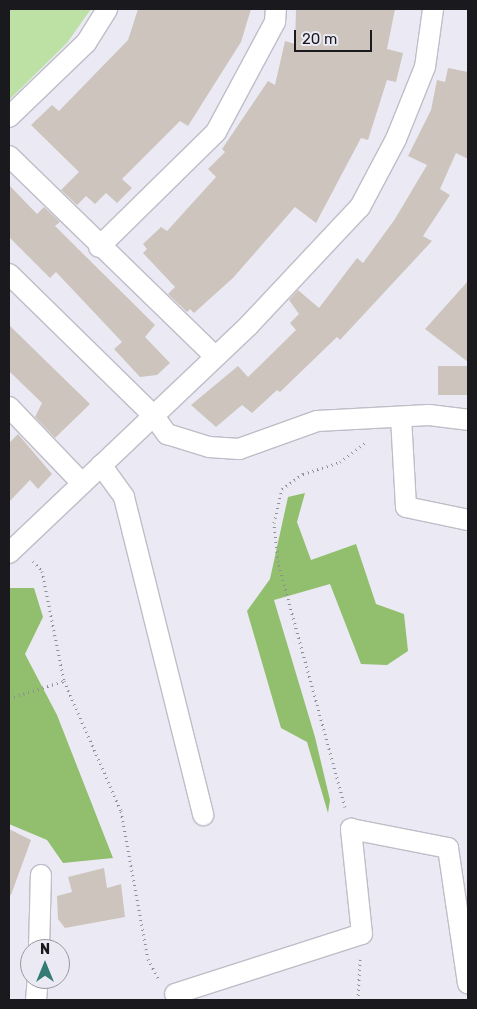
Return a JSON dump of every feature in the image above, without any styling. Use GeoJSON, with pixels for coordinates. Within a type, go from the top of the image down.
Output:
{"type":"FeatureCollection","features":[{"type":"Feature","properties":{"kind":"street"},"geometry":{"type":"LineString","coordinates":[[9,116],[86,43],[108,9]]}},
{"type":"Feature","properties":{"kind":"street"},"geometry":{"type":"LineString","coordinates":[[99,247],[216,132],[275,22],[276,9]]}},
{"type":"Feature","properties":{"kind":"street"},"geometry":{"type":"LineString","coordinates":[[14,548],[215,356],[360,207],[396,139],[425,67],[433,9]]}},
{"type":"Feature","properties":{"kind":"street"},"geometry":{"type":"LineString","coordinates":[[9,156],[99,247],[215,356]]}},
{"type":"Feature","properties":{"kind":"street"},"geometry":{"type":"LineString","coordinates":[[9,274],[153,415],[167,434],[208,447],[239,449],[317,421],[429,415],[468,420]]}},
{"type":"Feature","properties":{"kind":"street"},"geometry":{"type":"LineString","coordinates":[[9,407],[81,482]]}},
{"type":"Feature","properties":{"kind":"street"},"geometry":{"type":"LineString","coordinates":[[401,416],[406,508],[468,520]]}},
{"type":"Feature","properties":{"kind":"street"},"geometry":{"type":"LineString","coordinates":[[101,465],[124,497],[203,815]]}},
{"type":"Feature","properties":{"kind":"street"},"geometry":{"type":"LineString","coordinates":[[169,991],[362,934],[351,829],[448,848],[468,984]]}},
{"type":"Feature","properties":{"kind":"street"},"geometry":{"type":"LineString","coordinates":[[39,939],[41,875]]}},
{"type":"Feature","properties":{"kind":"path"},"geometry":{"type":"LineString","coordinates":[[351,829],[278,562],[274,523],[282,490],[303,474],[340,462],[370,439]]}},
{"type":"Feature","properties":{"kind":"path"},"geometry":{"type":"LineString","coordinates":[[14,548],[42,571],[64,681],[120,811],[148,959],[169,991]]}},
{"type":"Feature","properties":{"kind":"path"},"geometry":{"type":"LineString","coordinates":[[9,698],[64,681]]}},
{"type":"Feature","properties":{"kind":"path"},"geometry":{"type":"LineString","coordinates":[[358,1000],[362,934]]}},
{"type":"Feature","properties":{"kind":"green space"},"geometry":{"type":"Polygon","coordinates":[[[9,9],[91,9],[67,43],[9,100],[9,9]]]}},
{"type":"Feature","properties":{"kind":"green space"},"geometry":{"type":"Polygon","coordinates":[[[305,493],[297,522],[311,560],[356,544],[376,604],[404,614],[408,651],[387,665],[361,664],[330,584],[274,600],[315,737],[330,800],[328,813],[307,742],[281,728],[247,611],[270,579],[288,497],[305,493]]]}},
{"type":"Feature","properties":{"kind":"green space"},"geometry":{"type":"Polygon","coordinates":[[[9,588],[34,588],[43,617],[25,654],[57,715],[113,858],[63,863],[47,840],[9,824],[9,588]]]}},
{"type":"Feature","properties":{"kind":"building"},"geometry":{"type":"Polygon","coordinates":[[[138,9],[251,9],[241,42],[188,126],[180,121],[122,179],[132,188],[117,203],[106,193],[95,204],[86,196],[77,205],[61,190],[79,172],[31,125],[52,105],[59,111],[128,40],[138,9]]]}},
{"type":"Feature","properties":{"kind":"building"},"geometry":{"type":"Polygon","coordinates":[[[296,9],[395,9],[387,49],[403,53],[396,82],[387,80],[368,140],[361,138],[316,223],[295,207],[233,278],[194,313],[190,309],[187,312],[168,294],[175,287],[143,253],[147,249],[143,244],[161,227],[167,231],[216,177],[208,169],[225,152],[222,149],[268,81],[275,85],[285,41],[295,44],[296,9]]]}},
{"type":"Feature","properties":{"kind":"building"},"geometry":{"type":"Polygon","coordinates":[[[448,68],[468,72],[468,159],[456,153],[440,189],[450,195],[423,236],[432,241],[340,340],[337,337],[280,392],[277,390],[252,413],[242,405],[216,427],[191,405],[238,366],[248,377],[296,330],[290,323],[299,314],[289,300],[298,290],[319,308],[357,258],[363,263],[395,219],[427,165],[408,156],[431,110],[437,80],[445,82],[448,68]]]}},
{"type":"Feature","properties":{"kind":"building"},"geometry":{"type":"Polygon","coordinates":[[[9,185],[37,214],[44,207],[60,222],[55,226],[155,325],[145,337],[170,363],[157,375],[140,377],[114,349],[122,342],[56,272],[50,278],[9,237],[9,185]]]}},
{"type":"Feature","properties":{"kind":"building"},"geometry":{"type":"Polygon","coordinates":[[[468,281],[468,362],[425,329],[468,281]]]}},
{"type":"Feature","properties":{"kind":"building"},"geometry":{"type":"Polygon","coordinates":[[[9,325],[90,404],[55,438],[35,417],[42,403],[9,371],[9,325]]]}},
{"type":"Feature","properties":{"kind":"building"},"geometry":{"type":"Polygon","coordinates":[[[438,366],[468,366],[468,395],[438,395],[438,366]]]}},
{"type":"Feature","properties":{"kind":"building"},"geometry":{"type":"Polygon","coordinates":[[[18,434],[52,474],[38,489],[30,480],[9,502],[9,443],[18,434]]]}},
{"type":"Feature","properties":{"kind":"building"},"geometry":{"type":"Polygon","coordinates":[[[9,829],[31,840],[11,895],[9,895],[9,829]]]}},
{"type":"Feature","properties":{"kind":"building"},"geometry":{"type":"Polygon","coordinates":[[[104,868],[107,888],[121,884],[125,917],[65,928],[58,919],[57,896],[72,892],[68,877],[104,868]]]}}]}
